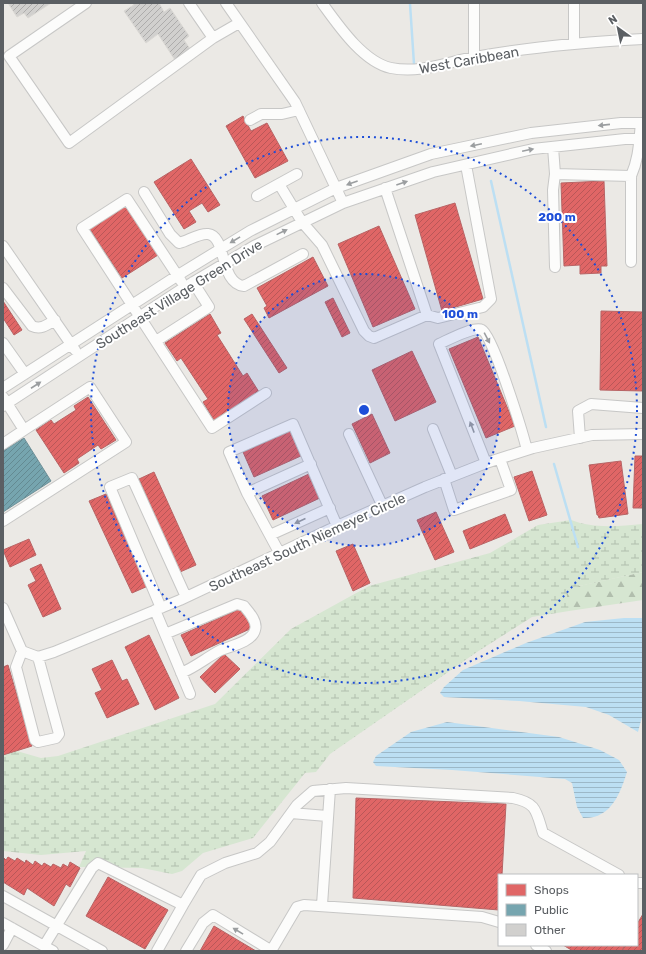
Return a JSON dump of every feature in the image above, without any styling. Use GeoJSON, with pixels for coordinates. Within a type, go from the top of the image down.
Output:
{"type":"FeatureCollection","features":[{"type":"Feature","properties":{"kind":"street"},"geometry":{"type":"LineString","coordinates":[[86,3],[9,56],[69,143],[213,38],[239,23]]}},
{"type":"Feature","properties":{"kind":"street"},"geometry":{"type":"LineString","coordinates":[[189,3],[213,38]]}},
{"type":"Feature","properties":{"kind":"street"},"geometry":{"type":"LineString","coordinates":[[226,3],[295,102],[343,203]]}},
{"type":"Feature","properties":{"kind":"street","name":"West Caribbean"},"geometry":{"type":"LineString","coordinates":[[322,3],[343,32],[366,55],[390,68],[419,70],[474,57],[574,43],[643,39]]}},
{"type":"Feature","properties":{"kind":"street"},"geometry":{"type":"LineString","coordinates":[[474,3],[474,57]]}},
{"type":"Feature","properties":{"kind":"street"},"geometry":{"type":"LineString","coordinates":[[574,3],[574,43]]}},
{"type":"Feature","properties":{"kind":"street"},"geometry":{"type":"LineString","coordinates":[[250,120],[261,114],[282,114],[299,110]]}},
{"type":"Feature","properties":{"kind":"street","name":"Southeast Village Green Drive"},"geometry":{"type":"LineString","coordinates":[[3,388],[177,275],[250,231],[336,188],[431,154],[531,133],[621,123],[642,123]]}},
{"type":"Feature","properties":{"kind":"street"},"geometry":{"type":"LineString","coordinates":[[631,262],[631,176],[636,163],[641,139],[642,123]]}},
{"type":"Feature","properties":{"kind":"street","name":"Southeast Village Green Drive"},"geometry":{"type":"LineString","coordinates":[[4,402],[79,357],[223,264],[254,246],[343,203],[433,172],[533,149],[625,139],[641,139]]}},
{"type":"Feature","properties":{"kind":"street"},"geometry":{"type":"LineString","coordinates":[[554,147],[555,174],[553,190],[556,267]]}},
{"type":"Feature","properties":{"kind":"street"},"geometry":{"type":"LineString","coordinates":[[279,184],[302,222],[322,245],[364,331],[369,336],[374,338],[427,315],[438,318],[483,307],[491,299],[466,165]]}},
{"type":"Feature","properties":{"kind":"street"},"geometry":{"type":"LineString","coordinates":[[256,196],[297,174]]}},
{"type":"Feature","properties":{"kind":"street"},"geometry":{"type":"LineString","coordinates":[[555,174],[631,176]]}},
{"type":"Feature","properties":{"kind":"street"},"geometry":{"type":"LineString","coordinates":[[385,188],[427,315]]}},
{"type":"Feature","properties":{"kind":"street"},"geometry":{"type":"LineString","coordinates":[[144,192],[170,234],[179,243],[208,234],[214,237],[222,248],[223,264],[236,283],[244,286],[303,254]]}},
{"type":"Feature","properties":{"kind":"street"},"geometry":{"type":"LineString","coordinates":[[156,341],[209,307],[189,285],[177,275],[127,200],[82,228],[212,428],[266,393]]}},
{"type":"Feature","properties":{"kind":"street"},"geometry":{"type":"LineString","coordinates":[[3,246],[79,357]]}},
{"type":"Feature","properties":{"kind":"street"},"geometry":{"type":"LineString","coordinates":[[3,288],[32,326],[37,328],[42,327],[55,320]]}},
{"type":"Feature","properties":{"kind":"street"},"geometry":{"type":"LineString","coordinates":[[486,463],[439,344],[473,330],[482,330],[485,332],[492,347],[518,416],[527,450]]}},
{"type":"Feature","properties":{"kind":"street"},"geometry":{"type":"LineString","coordinates":[[3,343],[25,374]]}},
{"type":"Feature","properties":{"kind":"street"},"geometry":{"type":"LineString","coordinates":[[3,444],[90,387],[126,442],[3,521]]}},
{"type":"Feature","properties":{"kind":"street"},"geometry":{"type":"LineString","coordinates":[[4,402],[24,430]]}},
{"type":"Feature","properties":{"kind":"street"},"geometry":{"type":"LineString","coordinates":[[580,438],[577,416],[578,411],[583,407],[591,404],[643,408]]}},
{"type":"Feature","properties":{"kind":"street"},"geometry":{"type":"LineString","coordinates":[[280,554],[247,493],[229,452],[293,424],[337,526]]}},
{"type":"Feature","properties":{"kind":"street"},"geometry":{"type":"LineString","coordinates":[[433,429],[448,478],[454,510],[511,490],[500,458]]}},
{"type":"Feature","properties":{"kind":"street"},"geometry":{"type":"LineString","coordinates":[[350,434],[383,507]]}},
{"type":"Feature","properties":{"kind":"street","name":"Southeast South Niemeyer Circle"},"geometry":{"type":"LineString","coordinates":[[38,657],[54,652],[186,597],[337,526],[486,463],[527,450],[592,435],[643,434]]}},
{"type":"Feature","properties":{"kind":"street"},"geometry":{"type":"LineString","coordinates":[[247,493],[311,464]]}},
{"type":"Feature","properties":{"kind":"street"},"geometry":{"type":"LineString","coordinates":[[186,597],[132,478],[110,487],[158,609],[165,634],[190,694]]}},
{"type":"Feature","properties":{"kind":"street"},"geometry":{"type":"LineString","coordinates":[[270,534],[330,508]]}},
{"type":"Feature","properties":{"kind":"street"},"geometry":{"type":"LineString","coordinates":[[165,634],[237,604],[244,606],[255,623],[255,630],[251,637],[212,654],[202,663],[182,673]]}},
{"type":"Feature","properties":{"kind":"street"},"geometry":{"type":"LineString","coordinates":[[3,608],[22,651],[16,667],[35,740],[38,742],[56,738],[59,734],[38,657],[22,651]]}},
{"type":"Feature","properties":{"kind":"street"},"geometry":{"type":"LineString","coordinates":[[157,951],[201,875],[225,864],[257,853],[270,842],[297,805],[313,791],[346,788],[513,798],[526,801],[536,810],[542,833],[617,874]]}},
{"type":"Feature","properties":{"kind":"street"},"geometry":{"type":"LineString","coordinates":[[322,905],[330,789]]}},
{"type":"Feature","properties":{"kind":"street"},"geometry":{"type":"LineString","coordinates":[[291,813],[327,816]]}},
{"type":"Feature","properties":{"kind":"street"},"geometry":{"type":"LineString","coordinates":[[3,923],[49,949],[57,926],[92,868],[98,863],[183,905]]}},
{"type":"Feature","properties":{"kind":"street"},"geometry":{"type":"LineString","coordinates":[[3,896],[102,951]]}},
{"type":"Feature","properties":{"kind":"street"},"geometry":{"type":"LineString","coordinates":[[186,951],[203,923],[213,916],[272,951],[297,907],[304,905],[322,905],[482,917],[498,922]]}},
{"type":"Feature","properties":{"kind":"street"},"geometry":{"type":"LineString","coordinates":[[3,945],[12,928]]}},
{"type":"Feature","properties":{"kind":"green space"},"geometry":{"type":"Polygon","coordinates":[[[571,520],[598,526],[643,524],[643,572],[566,589],[569,611],[532,617],[477,652],[330,754],[316,772],[305,773],[253,838],[203,853],[182,871],[172,874],[142,868],[79,867],[86,851],[41,855],[3,851],[3,747],[41,758],[58,756],[215,704],[291,629],[369,586],[490,553],[538,525],[571,520]]]}},
{"type":"Feature","properties":{"kind":"green space"},"geometry":{"type":"Polygon","coordinates":[[[643,572],[643,600],[569,611],[565,589],[643,572]]]}},
{"type":"Feature","properties":{"kind":"water"},"geometry":{"type":"Polygon","coordinates":[[[624,618],[643,618],[643,713],[638,732],[609,715],[586,707],[519,701],[444,697],[440,693],[444,687],[463,670],[526,643],[585,622],[624,618]]]}},
{"type":"Feature","properties":{"kind":"water"},"geometry":{"type":"Polygon","coordinates":[[[447,722],[559,737],[600,750],[619,760],[627,772],[621,789],[613,804],[601,814],[583,818],[577,807],[572,783],[565,779],[452,770],[376,766],[373,762],[376,756],[411,732],[447,722]]]}},
{"type":"Feature","properties":{"kind":"building: Shops"},"geometry":{"type":"Polygon","coordinates":[[[243,116],[251,131],[267,123],[288,161],[255,178],[226,126],[243,116]]]}},
{"type":"Feature","properties":{"kind":"building: Shops"},"geometry":{"type":"Polygon","coordinates":[[[191,159],[220,205],[208,212],[202,203],[189,211],[196,222],[184,229],[154,182],[191,159]]]}},
{"type":"Feature","properties":{"kind":"building: Shops"},"geometry":{"type":"Polygon","coordinates":[[[604,181],[607,266],[601,266],[601,273],[580,274],[580,265],[564,266],[561,183],[604,181]]]}},
{"type":"Feature","properties":{"kind":"building: Shops"},"geometry":{"type":"Polygon","coordinates":[[[455,203],[483,299],[442,311],[415,215],[455,203]]]}},
{"type":"Feature","properties":{"kind":"building: Shops"},"geometry":{"type":"Polygon","coordinates":[[[126,205],[158,255],[122,278],[89,228],[126,205]]]}},
{"type":"Feature","properties":{"kind":"building: Shops"},"geometry":{"type":"Polygon","coordinates":[[[379,226],[415,309],[373,327],[338,244],[379,226]]]}},
{"type":"Feature","properties":{"kind":"building: Shops"},"geometry":{"type":"Polygon","coordinates":[[[313,257],[328,286],[269,318],[264,308],[267,306],[257,288],[313,257]]]}},
{"type":"Feature","properties":{"kind":"building: Shops"},"geometry":{"type":"Polygon","coordinates":[[[333,298],[350,333],[342,337],[325,302],[333,298]]]}},
{"type":"Feature","properties":{"kind":"building: Shops"},"geometry":{"type":"Polygon","coordinates":[[[3,301],[22,330],[14,335],[3,318],[3,301]]]}},
{"type":"Feature","properties":{"kind":"building: Shops"},"geometry":{"type":"Polygon","coordinates":[[[601,311],[643,312],[643,391],[600,390],[601,311]]]}},
{"type":"Feature","properties":{"kind":"building: Shops"},"geometry":{"type":"Polygon","coordinates":[[[210,314],[221,333],[217,335],[243,376],[247,373],[259,392],[214,420],[203,402],[208,399],[181,358],[177,361],[165,343],[210,314]]]}},
{"type":"Feature","properties":{"kind":"building: Shops"},"geometry":{"type":"Polygon","coordinates":[[[252,314],[287,368],[279,373],[244,319],[252,314]]]}},
{"type":"Feature","properties":{"kind":"building: Shops"},"geometry":{"type":"Polygon","coordinates":[[[478,337],[515,426],[486,438],[449,349],[478,337]]]}},
{"type":"Feature","properties":{"kind":"building: Shops"},"geometry":{"type":"Polygon","coordinates":[[[412,351],[436,402],[395,421],[372,370],[412,351]]]}},
{"type":"Feature","properties":{"kind":"building: Shops"},"geometry":{"type":"Polygon","coordinates":[[[88,397],[116,440],[101,449],[98,445],[77,459],[79,463],[64,473],[36,430],[51,420],[54,424],[76,410],[74,406],[88,397]]]}},
{"type":"Feature","properties":{"kind":"building: Shops"},"geometry":{"type":"Polygon","coordinates":[[[372,414],[390,453],[370,463],[352,424],[372,414]]]}},
{"type":"Feature","properties":{"kind":"building: Shops"},"geometry":{"type":"Polygon","coordinates":[[[292,430],[303,455],[254,477],[243,452],[292,430]]]}},
{"type":"Feature","properties":{"kind":"building: Shops"},"geometry":{"type":"Polygon","coordinates":[[[635,456],[643,456],[643,508],[633,508],[635,456]]]}},
{"type":"Feature","properties":{"kind":"building: Shops"},"geometry":{"type":"Polygon","coordinates":[[[621,461],[628,514],[599,518],[597,515],[589,465],[621,461]]]}},
{"type":"Feature","properties":{"kind":"building: Shops"},"geometry":{"type":"Polygon","coordinates":[[[532,471],[547,515],[529,521],[514,477],[532,471]]]}},
{"type":"Feature","properties":{"kind":"building: Shops"},"geometry":{"type":"Polygon","coordinates":[[[154,472],[196,565],[180,572],[139,479],[154,472]]]}},
{"type":"Feature","properties":{"kind":"building: Shops"},"geometry":{"type":"Polygon","coordinates":[[[311,473],[322,497],[273,520],[262,496],[311,473]]]}},
{"type":"Feature","properties":{"kind":"building: Shops"},"geometry":{"type":"Polygon","coordinates":[[[106,494],[148,586],[132,593],[89,501],[106,494]]]}},
{"type":"Feature","properties":{"kind":"building: Shops"},"geometry":{"type":"Polygon","coordinates":[[[436,512],[454,552],[435,560],[417,520],[436,512]]]}},
{"type":"Feature","properties":{"kind":"building: Shops"},"geometry":{"type":"Polygon","coordinates":[[[505,514],[512,532],[470,549],[463,531],[505,514]]]}},
{"type":"Feature","properties":{"kind":"building: Shops"},"geometry":{"type":"Polygon","coordinates":[[[29,539],[36,555],[10,567],[3,550],[29,539]]]}},
{"type":"Feature","properties":{"kind":"building: Shops"},"geometry":{"type":"Polygon","coordinates":[[[353,544],[370,583],[353,591],[336,551],[353,544]]]}},
{"type":"Feature","properties":{"kind":"building: Shops"},"geometry":{"type":"Polygon","coordinates":[[[41,564],[61,609],[43,617],[28,585],[36,581],[30,569],[41,564]]]}},
{"type":"Feature","properties":{"kind":"building: Shops"},"geometry":{"type":"Polygon","coordinates":[[[242,608],[252,628],[191,656],[181,635],[242,608]]]}},
{"type":"Feature","properties":{"kind":"building: Shops"},"geometry":{"type":"Polygon","coordinates":[[[149,635],[179,698],[155,710],[125,647],[149,635]]]}},
{"type":"Feature","properties":{"kind":"building: Shops"},"geometry":{"type":"Polygon","coordinates":[[[224,654],[240,669],[215,693],[200,677],[224,654]]]}},
{"type":"Feature","properties":{"kind":"building: Shops"},"geometry":{"type":"Polygon","coordinates":[[[112,660],[122,681],[127,679],[139,704],[107,718],[95,693],[102,690],[92,669],[112,660]]]}},
{"type":"Feature","properties":{"kind":"building: Shops"},"geometry":{"type":"Polygon","coordinates":[[[8,665],[32,746],[3,755],[3,667],[8,665]]]}},
{"type":"Feature","properties":{"kind":"building: Shops"},"geometry":{"type":"Polygon","coordinates":[[[356,798],[506,804],[502,874],[498,874],[498,910],[353,898],[356,798]]]}},
{"type":"Feature","properties":{"kind":"building: Shops"},"geometry":{"type":"Polygon","coordinates":[[[3,857],[6,860],[8,857],[15,861],[17,858],[25,863],[26,860],[33,865],[35,861],[42,866],[44,863],[51,867],[53,864],[61,868],[63,864],[68,867],[70,862],[80,868],[70,887],[66,884],[54,906],[27,888],[24,895],[3,882],[3,857]]]}},
{"type":"Feature","properties":{"kind":"building: Shops"},"geometry":{"type":"Polygon","coordinates":[[[108,877],[168,910],[145,949],[86,916],[108,877]]]}},
{"type":"Feature","properties":{"kind":"building: Shops"},"geometry":{"type":"Polygon","coordinates":[[[643,914],[643,951],[622,951],[624,946],[638,946],[638,922],[643,914]]]}},
{"type":"Feature","properties":{"kind":"building: Shops"},"geometry":{"type":"Polygon","coordinates":[[[214,926],[256,951],[200,951],[214,926]]]}},
{"type":"Feature","properties":{"kind":"building: Shops"},"geometry":{"type":"Polygon","coordinates":[[[565,946],[624,946],[622,951],[573,951],[565,946]]]}},
{"type":"Feature","properties":{"kind":"building: Public"},"geometry":{"type":"Polygon","coordinates":[[[24,438],[51,481],[3,512],[3,451],[24,438]]]}},
{"type":"Feature","properties":{"kind":"building: Other"},"geometry":{"type":"Polygon","coordinates":[[[8,3],[51,3],[28,18],[24,13],[17,17],[8,3]]]}},
{"type":"Feature","properties":{"kind":"building: Other"},"geometry":{"type":"Polygon","coordinates":[[[132,3],[159,3],[164,12],[170,8],[189,36],[184,40],[190,49],[175,60],[158,34],[146,43],[124,11],[134,5],[132,3]]]}},
{"type":"Feature","properties":{"kind":"waterway"},"geometry":{"type":"LineString","coordinates":[[410,4],[414,64]]}},
{"type":"Feature","properties":{"kind":"waterway"},"geometry":{"type":"LineString","coordinates":[[491,181],[546,427]]}},
{"type":"Feature","properties":{"kind":"waterway"},"geometry":{"type":"LineString","coordinates":[[554,464],[578,547]]}}]}
